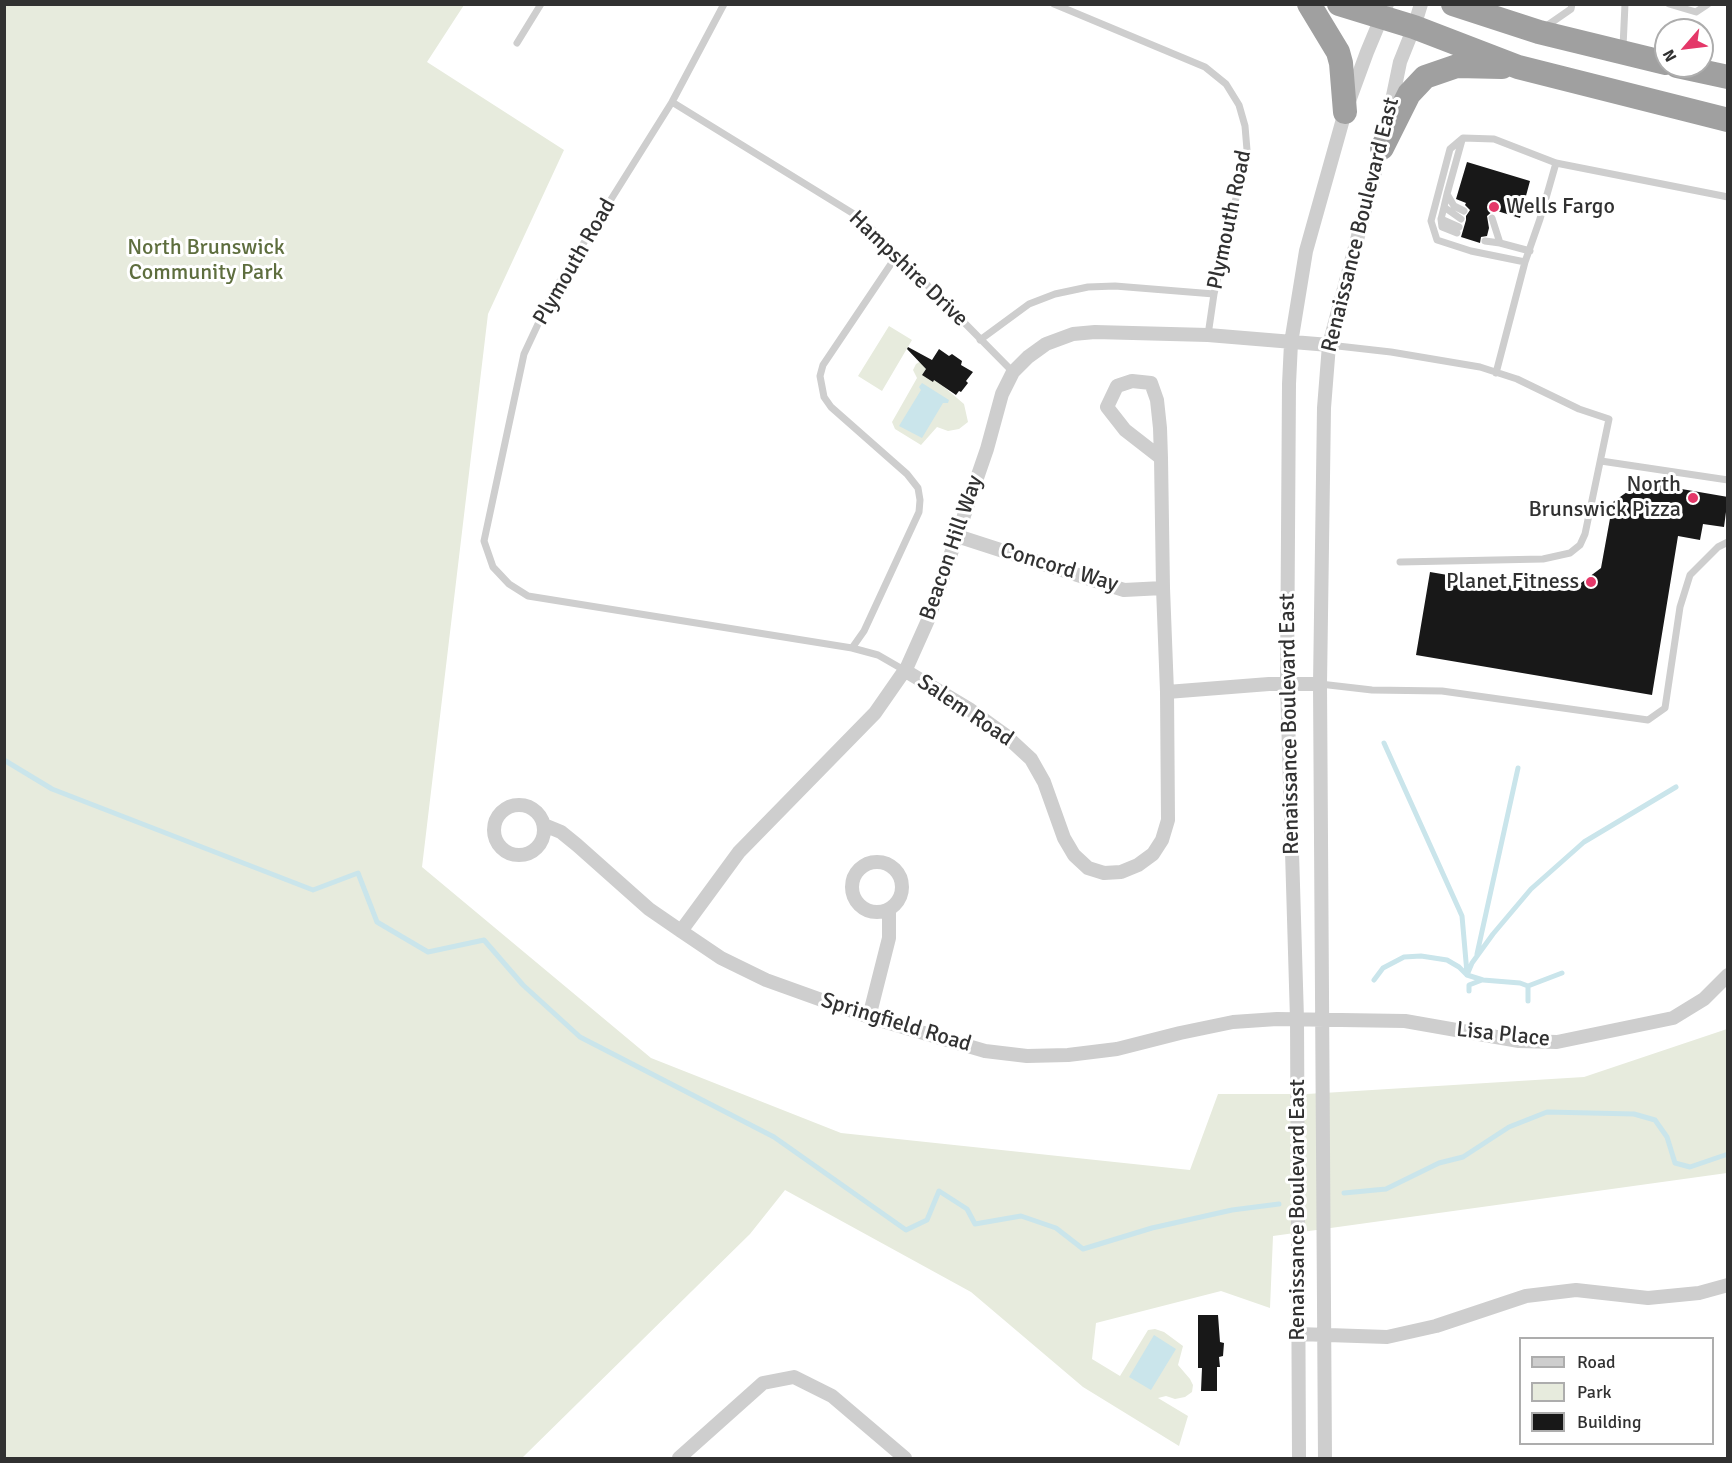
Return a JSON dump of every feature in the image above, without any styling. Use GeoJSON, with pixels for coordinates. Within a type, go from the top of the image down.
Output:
{"type":"FeatureCollection","features":[{"type":"Feature","properties":{"kind":"highway"},"geometry":{"type":"LineString","coordinates":[[1309,4],[1338,52],[1345,112]]}},
{"type":"Feature","properties":{"kind":"highway"},"geometry":{"type":"LineString","coordinates":[[1339,4],[1418,16],[1518,67],[1728,120]]}},
{"type":"Feature","properties":{"kind":"highway"},"geometry":{"type":"LineString","coordinates":[[1453,4],[1539,32],[1654,60]]}},
{"type":"Feature","properties":{"kind":"highway"},"geometry":{"type":"LineString","coordinates":[[1382,148],[1409,94],[1425,77],[1457,66],[1518,67]]}},
{"type":"Feature","properties":{"kind":"street","name":"Renaissance Boulevard East"},"geometry":{"type":"LineString","coordinates":[[1299,1458],[1297,1019],[1287,684],[1288,384],[1291,343],[1306,251],[1345,112],[1385,11]]}},
{"type":"Feature","properties":{"kind":"street","name":"Renaissance Boulevard East"},"geometry":{"type":"LineString","coordinates":[[1325,1458],[1320,684],[1324,408],[1329,345],[1382,148],[1400,62],[1418,16]]}},
{"type":"Feature","properties":{"kind":"street","name":"Beacon Hill Way"},"geometry":{"type":"LineString","coordinates":[[681,931],[739,852],[875,713],[904,670],[928,620],[987,449],[1002,393],[1013,372],[1028,357],[1046,345],[1073,334],[1095,332],[1208,335],[1329,345]]}},
{"type":"Feature","properties":{"kind":"street","name":"Salem Road"},"geometry":{"type":"LineString","coordinates":[[904,670],[969,709],[1005,735],[1031,759],[1044,782],[1064,838],[1074,855],[1088,868],[1104,873],[1120,872],[1138,865],[1153,854],[1162,840],[1168,820],[1161,459],[1157,400],[1151,383],[1132,381],[1117,386],[1107,407],[1125,430],[1161,459]]}},
{"type":"Feature","properties":{"kind":"street","name":"Concord Way"},"geometry":{"type":"LineString","coordinates":[[957,536],[1124,590],[1163,588]]}},
{"type":"Feature","properties":{"kind":"street"},"geometry":{"type":"LineString","coordinates":[[1167,692],[1320,684]]}},
{"type":"Feature","properties":{"kind":"street","name":"Springfield Road"},"geometry":{"type":"LineString","coordinates":[[544,825],[561,832],[578,844],[649,909],[721,958],[766,980],[869,1017],[985,1051],[1027,1056],[1068,1055],[1117,1049],[1180,1032],[1233,1023],[1297,1019]]}},
{"type":"Feature","properties":{"kind":"street"},"geometry":{"type":"LineString","coordinates":[[869,1017],[889,938],[889,909]]}},
{"type":"Feature","properties":{"kind":"street","name":"Lisa Place"},"geometry":{"type":"LineString","coordinates":[[1297,1019],[1405,1021],[1519,1041],[1557,1042],[1673,1018],[1704,999],[1728,975]]}},
{"type":"Feature","properties":{"kind":"street"},"geometry":{"type":"LineString","coordinates":[[1298,1334],[1387,1337],[1436,1326],[1526,1296],[1566,1291],[1576,1290],[1648,1298],[1699,1293],[1728,1286]]}},
{"type":"Feature","properties":{"kind":"street"},"geometry":{"type":"LineString","coordinates":[[679,1458],[763,1383],[794,1377],[832,1396],[905,1458]]}},
{"type":"Feature","properties":{"kind":"lane"},"geometry":{"type":"LineString","coordinates":[[517,43],[541,4]]}},
{"type":"Feature","properties":{"kind":"lane","name":"Plymouth Road"},"geometry":{"type":"LineString","coordinates":[[484,541],[524,354],[553,292],[672,102],[724,4]]}},
{"type":"Feature","properties":{"kind":"lane","name":"Plymouth Road"},"geometry":{"type":"LineString","coordinates":[[1054,4],[1205,67],[1226,84],[1239,105],[1245,126],[1247,150],[1214,294],[1208,335]]}},
{"type":"Feature","properties":{"kind":"lane"},"geometry":{"type":"LineString","coordinates":[[1539,32],[1571,9],[1572,4]]}},
{"type":"Feature","properties":{"kind":"lane"},"geometry":{"type":"LineString","coordinates":[[1622,52],[1625,4]]}},
{"type":"Feature","properties":{"kind":"lane"},"geometry":{"type":"LineString","coordinates":[[1668,4],[1696,12],[1708,4]]}},
{"type":"Feature","properties":{"kind":"lane","name":"Hampshire Drive"},"geometry":{"type":"LineString","coordinates":[[672,102],[862,219],[1013,372]]}},
{"type":"Feature","properties":{"kind":"lane"},"geometry":{"type":"LineString","coordinates":[[1458,230],[1441,219],[1463,138]]}},
{"type":"Feature","properties":{"kind":"lane"},"geometry":{"type":"LineString","coordinates":[[1525,262],[1471,251],[1437,240],[1431,221],[1450,149],[1463,138],[1494,139],[1556,163],[1728,197]]}},
{"type":"Feature","properties":{"kind":"lane"},"geometry":{"type":"LineString","coordinates":[[1496,372],[1525,262],[1556,163]]}},
{"type":"Feature","properties":{"kind":"lane"},"geometry":{"type":"LineString","coordinates":[[1447,194],[1454,206],[1464,211]]}},
{"type":"Feature","properties":{"kind":"lane"},"geometry":{"type":"LineString","coordinates":[[1444,207],[1461,219]]}},
{"type":"Feature","properties":{"kind":"lane"},"geometry":{"type":"LineString","coordinates":[[1492,219],[1500,243]]}},
{"type":"Feature","properties":{"kind":"lane"},"geometry":{"type":"LineString","coordinates":[[1500,243],[1487,235],[1500,243],[1530,251]]}},
{"type":"Feature","properties":{"kind":"lane"},"geometry":{"type":"LineString","coordinates":[[852,648],[864,631],[919,512],[920,500],[918,488],[907,474],[831,407],[824,397],[820,376],[823,365],[897,255]]}},
{"type":"Feature","properties":{"kind":"lane"},"geometry":{"type":"LineString","coordinates":[[980,340],[1029,304],[1077,289],[1115,286],[1214,294]]}},
{"type":"Feature","properties":{"kind":"lane"},"geometry":{"type":"LineString","coordinates":[[1329,345],[1391,352],[1480,367],[1517,379],[1579,409],[1610,419],[1586,534],[1580,545],[1570,553],[1543,559],[1400,562]]}},
{"type":"Feature","properties":{"kind":"lane"},"geometry":{"type":"LineString","coordinates":[[1601,461],[1728,480]]}},
{"type":"Feature","properties":{"kind":"lane","name":"Salem Road"},"geometry":{"type":"LineString","coordinates":[[484,541],[493,567],[509,584],[528,596],[852,648],[878,655],[904,670]]}},
{"type":"Feature","properties":{"kind":"lane"},"geometry":{"type":"LineString","coordinates":[[1320,684],[1372,690],[1442,691],[1648,720],[1665,708],[1680,607],[1690,575],[1718,547],[1728,542]]}},
{"type":"Feature","properties":{"kind":"green space","name":"North Brunswick Community Park"},"geometry":{"type":"Polygon","coordinates":[[[4,5],[464,5],[427,62],[564,150],[488,314],[422,867],[651,1058],[841,1133],[1190,1170],[1218,1094],[1307,1094],[1584,1077],[1727,1029],[1727,1173],[1273,1236],[1270,1308],[1221,1291],[1096,1323],[1092,1359],[1120,1376],[1148,1330],[1155,1329],[1164,1332],[1183,1346],[1178,1365],[1190,1379],[1193,1385],[1192,1392],[1185,1397],[1175,1399],[1166,1396],[1158,1398],[1188,1416],[1179,1446],[1083,1387],[971,1292],[785,1190],[750,1234],[522,1458],[5,1458],[4,5]]]}},
{"type":"Feature","properties":{"kind":"green space"},"geometry":{"type":"Polygon","coordinates":[[[889,326],[912,340],[882,391],[858,376],[889,326]]]}},
{"type":"Feature","properties":{"kind":"green space"},"geometry":{"type":"Polygon","coordinates":[[[921,361],[926,369],[922,375],[937,375],[944,387],[964,404],[968,422],[959,429],[948,431],[937,427],[921,445],[895,429],[892,422],[917,378],[913,370],[921,361]]]}},
{"type":"Feature","properties":{"kind":"water"},"geometry":{"type":"Polygon","coordinates":[[[922,383],[949,400],[948,403],[943,403],[922,438],[899,426],[921,390],[919,387],[922,383]]]}},
{"type":"Feature","properties":{"kind":"water"},"geometry":{"type":"Polygon","coordinates":[[[1154,1335],[1176,1349],[1151,1390],[1129,1377],[1154,1335]]]}},
{"type":"Feature","properties":{"kind":"building","name":"Wells Fargo"},"geometry":{"type":"Polygon","coordinates":[[[1467,162],[1530,181],[1520,218],[1494,210],[1487,216],[1489,228],[1487,236],[1481,237],[1480,243],[1461,237],[1466,216],[1470,210],[1465,205],[1466,203],[1456,199],[1467,162]]]}},
{"type":"Feature","properties":{"kind":"building"},"geometry":{"type":"Polygon","coordinates":[[[908,347],[932,360],[939,349],[949,356],[952,354],[962,361],[961,365],[973,372],[966,381],[968,383],[956,395],[934,380],[933,382],[922,375],[926,369],[907,349],[908,347]]]}},
{"type":"Feature","properties":{"kind":"building"},"geometry":{"type":"Polygon","coordinates":[[[1641,482],[1728,497],[1724,527],[1703,524],[1700,540],[1678,536],[1652,695],[1416,655],[1430,572],[1530,589],[1532,578],[1577,586],[1601,568],[1613,502],[1641,482]]]}},
{"type":"Feature","properties":{"kind":"building"},"geometry":{"type":"Polygon","coordinates":[[[1198,1315],[1218,1315],[1220,1342],[1224,1343],[1223,1356],[1219,1357],[1220,1367],[1217,1367],[1217,1391],[1201,1391],[1202,1368],[1198,1368],[1198,1315]]]}},
{"type":"Feature","properties":{"kind":"waterway"},"geometry":{"type":"LineString","coordinates":[[1384,743],[1462,916],[1467,973]]}},
{"type":"Feature","properties":{"kind":"waterway"},"geometry":{"type":"LineString","coordinates":[[4,760],[52,789],[313,890],[358,873],[377,922],[428,952],[484,940],[523,985],[580,1037],[774,1137],[906,1230],[927,1220],[939,1191],[967,1209],[975,1224],[1021,1216],[1056,1228],[1083,1249],[1152,1228],[1232,1210],[1279,1204]]}},
{"type":"Feature","properties":{"kind":"waterway"},"geometry":{"type":"LineString","coordinates":[[1477,954],[1518,768]]}},
{"type":"Feature","properties":{"kind":"waterway"},"geometry":{"type":"LineString","coordinates":[[1528,1001],[1528,986],[1520,983],[1483,980],[1467,975],[1472,963],[1531,889],[1584,842],[1676,787]]}},
{"type":"Feature","properties":{"kind":"waterway"},"geometry":{"type":"LineString","coordinates":[[1374,980],[1383,968],[1404,957],[1421,956],[1447,960],[1467,975]]}},
{"type":"Feature","properties":{"kind":"waterway"},"geometry":{"type":"LineString","coordinates":[[1528,986],[1562,973]]}},
{"type":"Feature","properties":{"kind":"waterway"},"geometry":{"type":"LineString","coordinates":[[1469,991],[1469,985],[1482,980]]}},
{"type":"Feature","properties":{"kind":"waterway"},"geometry":{"type":"LineString","coordinates":[[1344,1193],[1386,1189],[1439,1163],[1463,1157],[1509,1127],[1547,1112],[1634,1114],[1655,1120],[1667,1137],[1675,1163],[1690,1167],[1728,1154]]}},
{"type":"Feature","properties":{"kind":"place","name":"Wells Fargo"},"geometry":{"type":"Point","coordinates":[1494,207]}},
{"type":"Feature","properties":{"kind":"place","name":"North Brunswick Pizza"},"geometry":{"type":"Point","coordinates":[1693,498]}},
{"type":"Feature","properties":{"kind":"place","name":"Planet Fitness"},"geometry":{"type":"Point","coordinates":[1591,582]}}]}
